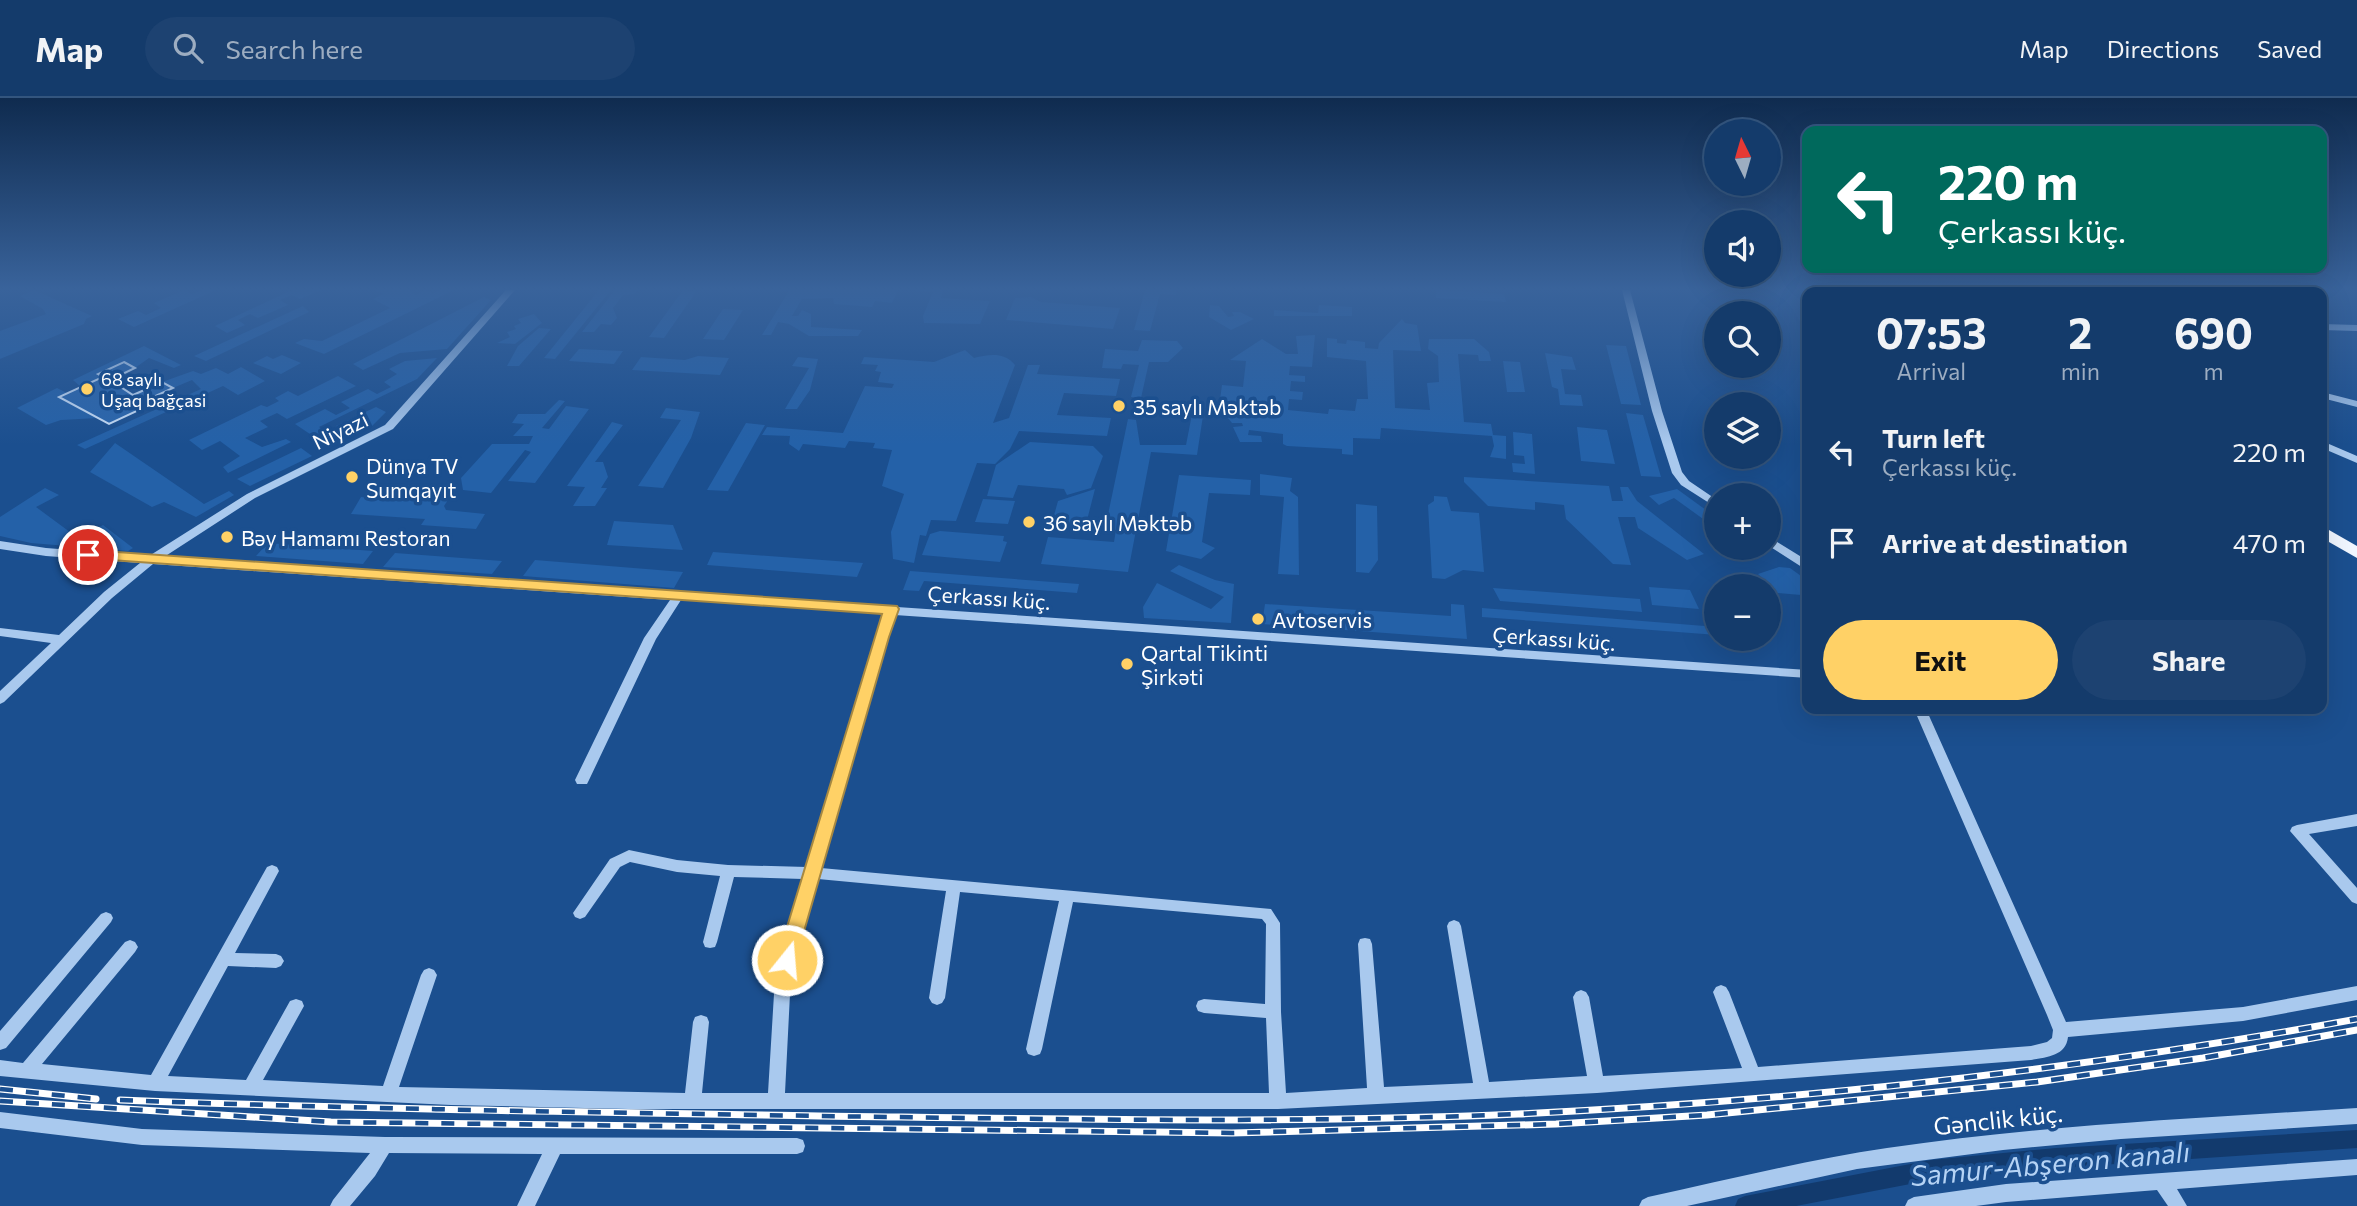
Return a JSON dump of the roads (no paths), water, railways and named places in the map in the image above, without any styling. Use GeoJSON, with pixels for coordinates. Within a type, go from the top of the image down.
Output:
{"type":"FeatureCollection","features":[{"type":"Feature","properties":{"kind":"main road"},"geometry":{"type":"LineString","coordinates":[[2327,534],[2357,553]]}},
{"type":"Feature","properties":{"kind":"street","name":"Niyazi"},"geometry":{"type":"LineString","coordinates":[[0,699],[120,584],[150,560],[251,496],[389,427],[465,342]]}},
{"type":"Feature","properties":{"kind":"street"},"geometry":{"type":"LineString","coordinates":[[1639,342],[1676,473],[1704,496]]}},
{"type":"Feature","properties":{"kind":"street"},"geometry":{"type":"LineString","coordinates":[[2327,396],[2357,404]]}},
{"type":"Feature","properties":{"kind":"street"},"geometry":{"type":"LineString","coordinates":[[2327,446],[2357,460]]}},
{"type":"Feature","properties":{"kind":"street","name":"Çerkassı küç."},"geometry":{"type":"LineString","coordinates":[[0,545],[46,552],[150,560],[1802,674]]}},
{"type":"Feature","properties":{"kind":"street"},"geometry":{"type":"LineString","coordinates":[[1781,549],[1802,563]]}},
{"type":"Feature","properties":{"kind":"street"},"geometry":{"type":"LineString","coordinates":[[582,780],[650,638],[678,596]]}},
{"type":"Feature","properties":{"kind":"street"},"geometry":{"type":"LineString","coordinates":[[776,1099],[782,994],[787,960],[877,650],[892,609]]}},
{"type":"Feature","properties":{"kind":"street"},"geometry":{"type":"LineString","coordinates":[[0,632],[62,640]]}},
{"type":"Feature","properties":{"kind":"street"},"geometry":{"type":"LineString","coordinates":[[0,1068],[155,1083],[465,1098],[1278,1101],[1754,1075],[2031,1053],[2051,1049],[2060,1042],[2061,1030],[1922,714]]}},
{"type":"Feature","properties":{"kind":"street"},"geometry":{"type":"LineString","coordinates":[[2357,820],[2297,831],[2357,898]]}},
{"type":"Feature","properties":{"kind":"street"},"geometry":{"type":"LineString","coordinates":[[580,914],[615,863],[629,856],[670,865],[728,871],[814,873],[1266,913],[1273,923],[1273,1012],[1278,1101]]}},
{"type":"Feature","properties":{"kind":"street"},"geometry":{"type":"LineString","coordinates":[[155,1083],[272,871]]}},
{"type":"Feature","properties":{"kind":"street"},"geometry":{"type":"LineString","coordinates":[[710,942],[728,871]]}},
{"type":"Feature","properties":{"kind":"street"},"geometry":{"type":"LineString","coordinates":[[937,998],[954,886]]}},
{"type":"Feature","properties":{"kind":"street"},"geometry":{"type":"LineString","coordinates":[[1034,1049],[1067,896]]}},
{"type":"Feature","properties":{"kind":"street"},"geometry":{"type":"LineString","coordinates":[[0,1043],[106,918]]}},
{"type":"Feature","properties":{"kind":"street"},"geometry":{"type":"LineString","coordinates":[[1454,926],[1482,1090]]}},
{"type":"Feature","properties":{"kind":"street"},"geometry":{"type":"LineString","coordinates":[[1365,944],[1376,1095]]}},
{"type":"Feature","properties":{"kind":"street"},"geometry":{"type":"LineString","coordinates":[[26,1071],[130,947]]}},
{"type":"Feature","properties":{"kind":"street"},"geometry":{"type":"LineString","coordinates":[[224,959],[276,961]]}},
{"type":"Feature","properties":{"kind":"street"},"geometry":{"type":"LineString","coordinates":[[388,1094],[429,975]]}},
{"type":"Feature","properties":{"kind":"street"},"geometry":{"type":"LineString","coordinates":[[1721,992],[1754,1075]]}},
{"type":"Feature","properties":{"kind":"street"},"geometry":{"type":"LineString","coordinates":[[2061,1030],[2243,1014],[2357,993]]}},
{"type":"Feature","properties":{"kind":"street"},"geometry":{"type":"LineString","coordinates":[[1581,997],[1597,1085]]}},
{"type":"Feature","properties":{"kind":"street"},"geometry":{"type":"LineString","coordinates":[[251,1087],[296,1006]]}},
{"type":"Feature","properties":{"kind":"street"},"geometry":{"type":"LineString","coordinates":[[1204,1006],[1273,1012]]}},
{"type":"Feature","properties":{"kind":"street"},"geometry":{"type":"LineString","coordinates":[[693,1100],[701,1022]]}},
{"type":"Feature","properties":{"kind":"street","name":"Gənclik küç."},"geometry":{"type":"LineString","coordinates":[[1648,1206],[1834,1166],[1920,1152],[2126,1132],[2357,1116]]}},
{"type":"Feature","properties":{"kind":"street"},"geometry":{"type":"LineString","coordinates":[[0,1120],[142,1137],[385,1145],[797,1146]]}},
{"type":"Feature","properties":{"kind":"street"},"geometry":{"type":"LineString","coordinates":[[339,1206],[369,1170],[385,1145]]}},
{"type":"Feature","properties":{"kind":"street"},"geometry":{"type":"LineString","coordinates":[[526,1206],[555,1146]]}},
{"type":"Feature","properties":{"kind":"street"},"geometry":{"type":"LineString","coordinates":[[1913,1206],[2006,1193],[2357,1167]]}},
{"type":"Feature","properties":{"kind":"street"},"geometry":{"type":"LineString","coordinates":[[2161,1181],[2178,1206]]}},
{"type":"Feature","properties":{"kind":"waterway","name":"Samur-Abşeron kanalı"},"geometry":{"type":"LineString","coordinates":[[1745,1206],[1931,1170],[2056,1158],[2357,1139]]}},
{"type":"Feature","properties":{"kind":"railway"},"geometry":{"type":"LineString","coordinates":[[120,1100],[470,1110],[1081,1119],[1256,1120],[1518,1114],[1729,1101],[1939,1081],[2148,1054],[2357,1019]]}},
{"type":"Feature","properties":{"kind":"railway"},"geometry":{"type":"LineString","coordinates":[[0,1101],[331,1122],[1232,1133],[1556,1124],[1707,1115],[2037,1082],[2203,1058],[2357,1030]]}},
{"type":"Feature","properties":{"kind":"railway"},"geometry":{"type":"LineString","coordinates":[[0,1089],[96,1099]]}},
{"type":"Feature","properties":{"kind":"place","name":"68 saylı Uşaq bağçasi"},"geometry":{"type":"Point","coordinates":[87,389]}},
{"type":"Feature","properties":{"kind":"place","name":"35 saylı Məktəb"},"geometry":{"type":"Point","coordinates":[1119,406]}},
{"type":"Feature","properties":{"kind":"place","name":"Dünya TV Sumqayıt"},"geometry":{"type":"Point","coordinates":[352,477]}},
{"type":"Feature","properties":{"kind":"place","name":"36 saylı Məktəb"},"geometry":{"type":"Point","coordinates":[1029,522]}},
{"type":"Feature","properties":{"kind":"place","name":"Bәy Hamamı Restoran"},"geometry":{"type":"Point","coordinates":[227,537]}},
{"type":"Feature","properties":{"kind":"place","name":"Avtoservis"},"geometry":{"type":"Point","coordinates":[1258,619]}},
{"type":"Feature","properties":{"kind":"place","name":"Qartal Tikinti Şirkәti"},"geometry":{"type":"Point","coordinates":[1127,664]}}]}
